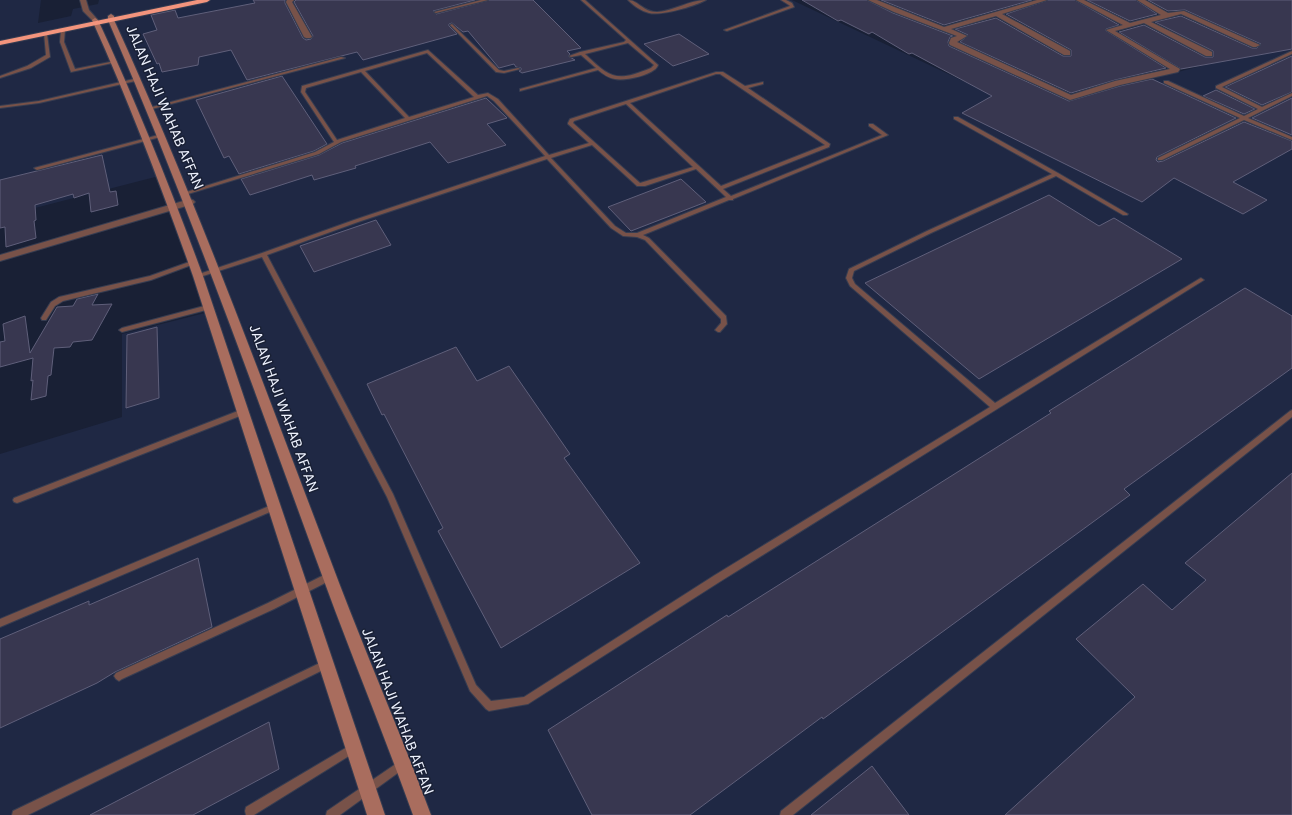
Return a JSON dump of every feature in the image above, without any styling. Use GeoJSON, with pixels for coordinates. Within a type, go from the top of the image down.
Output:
{"type":"FeatureCollection","features":[{"type":"Feature","properties":{"kind":"highway"},"geometry":{"type":"LineString","coordinates":[[0,43],[63,30],[185,0]]}},
{"type":"Feature","properties":{"kind":"highway"},"geometry":{"type":"LineString","coordinates":[[111,18],[206,0]]}},
{"type":"Feature","properties":{"kind":"highway"},"geometry":{"type":"LineString","coordinates":[[0,39],[95,22]]}},
{"type":"Feature","properties":{"kind":"street"},"geometry":{"type":"LineString","coordinates":[[83,0],[86,11],[95,22]]}},
{"type":"Feature","properties":{"kind":"street"},"geometry":{"type":"LineString","coordinates":[[291,0],[289,2],[308,38]]}},
{"type":"Feature","properties":{"kind":"street"},"geometry":{"type":"LineString","coordinates":[[871,0],[944,30],[963,36],[954,40],[953,43],[1070,98],[1118,82],[1176,69],[1172,65],[1109,30],[1129,24],[1185,12],[1256,45]]}},
{"type":"Feature","properties":{"kind":"street"},"geometry":{"type":"LineString","coordinates":[[944,30],[1044,0]]}},
{"type":"Feature","properties":{"kind":"street"},"geometry":{"type":"LineString","coordinates":[[1080,0],[1129,24]]}},
{"type":"Feature","properties":{"kind":"street"},"geometry":{"type":"LineString","coordinates":[[1140,0],[1166,15]]}},
{"type":"Feature","properties":{"kind":"street"},"geometry":{"type":"LineString","coordinates":[[997,14],[1067,53]]}},
{"type":"Feature","properties":{"kind":"street","name":"JALAN HAJI WAHAB AFFAN"},"geometry":{"type":"LineString","coordinates":[[111,18],[162,135],[216,269],[330,576],[422,815]]}},
{"type":"Feature","properties":{"kind":"street"},"geometry":{"type":"LineString","coordinates":[[1145,21],[1208,54]]}},
{"type":"Feature","properties":{"kind":"street","name":"JALAN HAJI WAHAB AFFAN"},"geometry":{"type":"LineString","coordinates":[[95,22],[124,82],[173,207],[192,263],[198,276],[376,815]]}},
{"type":"Feature","properties":{"kind":"street"},"geometry":{"type":"LineString","coordinates":[[0,258],[173,207],[188,198]]}},
{"type":"Feature","properties":{"kind":"lane"},"geometry":{"type":"LineString","coordinates":[[436,12],[486,0]]}},
{"type":"Feature","properties":{"kind":"lane"},"geometry":{"type":"LineString","coordinates":[[582,53],[598,69],[606,75],[614,78],[622,78],[654,69],[656,65],[583,0]]}},
{"type":"Feature","properties":{"kind":"lane"},"geometry":{"type":"LineString","coordinates":[[630,0],[646,11],[659,13],[704,0]]}},
{"type":"Feature","properties":{"kind":"lane"},"geometry":{"type":"LineString","coordinates":[[726,30],[792,7],[791,4],[783,0]]}},
{"type":"Feature","properties":{"kind":"lane"},"geometry":{"type":"LineString","coordinates":[[452,25],[498,71],[504,72],[518,69]]}},
{"type":"Feature","properties":{"kind":"lane"},"geometry":{"type":"LineString","coordinates":[[63,30],[62,42],[73,71],[115,62]]}},
{"type":"Feature","properties":{"kind":"lane"},"geometry":{"type":"LineString","coordinates":[[0,78],[37,64],[48,56],[45,34]]}},
{"type":"Feature","properties":{"kind":"lane"},"geometry":{"type":"LineString","coordinates":[[571,56],[628,41]]}},
{"type":"Feature","properties":{"kind":"lane"},"geometry":{"type":"LineString","coordinates":[[336,142],[303,92],[302,89],[304,87],[429,52],[476,97]]}},
{"type":"Feature","properties":{"kind":"lane"},"geometry":{"type":"LineString","coordinates":[[1261,109],[1218,87],[1292,52]]}},
{"type":"Feature","properties":{"kind":"lane"},"geometry":{"type":"LineString","coordinates":[[150,108],[343,58]]}},
{"type":"Feature","properties":{"kind":"lane"},"geometry":{"type":"LineString","coordinates":[[522,90],[598,69]]}},
{"type":"Feature","properties":{"kind":"lane"},"geometry":{"type":"LineString","coordinates":[[362,70],[408,119]]}},
{"type":"Feature","properties":{"kind":"lane"},"geometry":{"type":"LineString","coordinates":[[697,167],[639,185],[570,122],[627,102],[720,73],[828,142],[828,145],[720,188]]}},
{"type":"Feature","properties":{"kind":"lane"},"geometry":{"type":"LineString","coordinates":[[0,106],[39,102],[138,79]]}},
{"type":"Feature","properties":{"kind":"lane"},"geometry":{"type":"LineString","coordinates":[[1166,82],[1292,140]]}},
{"type":"Feature","properties":{"kind":"lane"},"geometry":{"type":"LineString","coordinates":[[744,88],[761,83]]}},
{"type":"Feature","properties":{"kind":"lane"},"geometry":{"type":"LineString","coordinates":[[188,198],[317,153],[332,146],[336,142],[488,94],[496,100],[613,227],[625,235],[638,235],[731,199],[886,135],[871,125]]}},
{"type":"Feature","properties":{"kind":"lane"},"geometry":{"type":"LineString","coordinates":[[1160,159],[1292,94]]}},
{"type":"Feature","properties":{"kind":"lane"},"geometry":{"type":"LineString","coordinates":[[627,102],[731,199]]}},
{"type":"Feature","properties":{"kind":"lane"},"geometry":{"type":"LineString","coordinates":[[956,118],[1125,214]]}},
{"type":"Feature","properties":{"kind":"lane"},"geometry":{"type":"LineString","coordinates":[[37,168],[162,135]]}},
{"type":"Feature","properties":{"kind":"lane"},"geometry":{"type":"LineString","coordinates":[[198,276],[356,221],[593,143]]}},
{"type":"Feature","properties":{"kind":"lane"},"geometry":{"type":"LineString","coordinates":[[995,407],[852,285],[849,274],[851,270],[922,235],[1056,174]]}},
{"type":"Feature","properties":{"kind":"lane"},"geometry":{"type":"LineString","coordinates":[[638,235],[650,241],[673,267],[724,318],[724,324],[718,330]]}},
{"type":"Feature","properties":{"kind":"lane"},"geometry":{"type":"LineString","coordinates":[[264,254],[390,496],[473,688],[489,706],[525,701],[718,578],[1201,280]]}},
{"type":"Feature","properties":{"kind":"lane"},"geometry":{"type":"LineString","coordinates":[[44,318],[53,304],[61,299],[151,278],[192,263]]}},
{"type":"Feature","properties":{"kind":"lane"},"geometry":{"type":"LineString","coordinates":[[122,330],[208,307]]}},
{"type":"Feature","properties":{"kind":"lane"},"geometry":{"type":"LineString","coordinates":[[17,500],[243,412]]}},
{"type":"Feature","properties":{"kind":"lane"},"geometry":{"type":"LineString","coordinates":[[786,815],[1292,413]]}},
{"type":"Feature","properties":{"kind":"lane"},"geometry":{"type":"LineString","coordinates":[[0,623],[274,507]]}},
{"type":"Feature","properties":{"kind":"lane"},"geometry":{"type":"LineString","coordinates":[[119,676],[271,606],[330,576]]}},
{"type":"Feature","properties":{"kind":"lane"},"geometry":{"type":"LineString","coordinates":[[17,815],[326,664]]}},
{"type":"Feature","properties":{"kind":"lane"},"geometry":{"type":"LineString","coordinates":[[250,811],[354,748]]}},
{"type":"Feature","properties":{"kind":"lane"},"geometry":{"type":"LineString","coordinates":[[331,815],[403,763]]}},
{"type":"Feature","properties":{"kind":"shaded area"},"geometry":{"type":"Polygon","coordinates":[[[0,0],[41,0],[38,23],[71,16],[73,9],[98,4],[99,0],[792,0],[1039,117],[1091,92],[1125,80],[1143,81],[1289,43],[1292,0],[1292,815],[0,815],[0,454],[122,417],[122,334],[205,313],[159,176],[0,217],[0,0]]]}},
{"type":"Feature","properties":{"kind":"building"},"geometry":{"type":"Polygon","coordinates":[[[253,0],[285,0],[285,3],[303,38],[306,40],[311,39],[313,36],[294,2],[296,0],[475,0],[433,11],[436,14],[489,0],[533,0],[581,48],[567,51],[570,54],[568,56],[575,60],[522,73],[519,71],[521,68],[516,67],[514,64],[499,68],[468,31],[463,32],[452,23],[449,24],[449,26],[457,34],[363,60],[357,52],[247,80],[231,50],[199,57],[198,65],[162,72],[159,63],[157,64],[143,34],[157,30],[151,15],[175,10],[178,18],[255,3],[253,0]]]}},
{"type":"Feature","properties":{"kind":"building"},"geometry":{"type":"Polygon","coordinates":[[[802,0],[867,0],[893,13],[953,36],[950,37],[948,42],[949,46],[1069,101],[1120,86],[1152,79],[1236,118],[1157,157],[1156,160],[1158,162],[1163,161],[1244,122],[1292,141],[1292,149],[1233,182],[1267,200],[1243,214],[1174,178],[1142,202],[962,113],[992,96],[912,53],[909,54],[872,32],[869,34],[841,20],[838,21],[802,0]]]}},
{"type":"Feature","properties":{"kind":"building"},"geometry":{"type":"Polygon","coordinates":[[[881,0],[1032,0],[944,25],[881,0]]]}},
{"type":"Feature","properties":{"kind":"building"},"geometry":{"type":"Polygon","coordinates":[[[1048,0],[1075,0],[1119,25],[1105,30],[1166,68],[1115,80],[1071,93],[960,42],[968,35],[955,29],[996,18],[1063,56],[1071,56],[1071,50],[1006,14],[1048,0]]]}},
{"type":"Feature","properties":{"kind":"building"},"geometry":{"type":"Polygon","coordinates":[[[1087,0],[1136,0],[1157,14],[1130,21],[1087,0]]]}},
{"type":"Feature","properties":{"kind":"building"},"geometry":{"type":"Polygon","coordinates":[[[1148,0],[1292,0],[1292,49],[1181,69],[1119,32],[1144,25],[1205,57],[1213,57],[1213,51],[1155,22],[1181,16],[1252,48],[1257,48],[1261,44],[1185,10],[1168,11],[1148,0]]]}},
{"type":"Feature","properties":{"kind":"building"},"geometry":{"type":"Polygon","coordinates":[[[679,34],[709,54],[673,66],[644,44],[679,34]]]}},
{"type":"Feature","properties":{"kind":"building"},"geometry":{"type":"Polygon","coordinates":[[[1292,56],[1292,92],[1262,105],[1225,87],[1292,56]]]}},
{"type":"Feature","properties":{"kind":"building"},"geometry":{"type":"Polygon","coordinates":[[[282,76],[327,144],[314,151],[239,174],[229,156],[224,158],[196,100],[282,76]]]}},
{"type":"Feature","properties":{"kind":"building"},"geometry":{"type":"Polygon","coordinates":[[[1216,90],[1255,109],[1244,114],[1203,96],[1216,90]]]}},
{"type":"Feature","properties":{"kind":"building"},"geometry":{"type":"Polygon","coordinates":[[[486,98],[507,118],[487,124],[506,145],[448,163],[430,142],[355,166],[356,168],[314,180],[312,175],[250,195],[241,179],[319,155],[342,143],[486,98]]]}},
{"type":"Feature","properties":{"kind":"building"},"geometry":{"type":"Polygon","coordinates":[[[1292,98],[1292,135],[1252,118],[1292,98]]]}},
{"type":"Feature","properties":{"kind":"building"},"geometry":{"type":"Polygon","coordinates":[[[102,155],[110,192],[116,191],[118,205],[91,212],[89,193],[74,198],[73,194],[35,205],[36,220],[34,221],[36,238],[6,247],[5,227],[0,228],[0,180],[102,155]]]}},
{"type":"Feature","properties":{"kind":"building"},"geometry":{"type":"Polygon","coordinates":[[[681,179],[706,202],[631,231],[608,207],[681,179]]]}},
{"type":"Feature","properties":{"kind":"building"},"geometry":{"type":"Polygon","coordinates":[[[1049,195],[1099,226],[1114,218],[1182,259],[979,379],[865,283],[1049,195]]]}},
{"type":"Feature","properties":{"kind":"building"},"geometry":{"type":"Polygon","coordinates":[[[376,220],[391,245],[314,272],[300,246],[376,220]]]}},
{"type":"Feature","properties":{"kind":"building"},"geometry":{"type":"Polygon","coordinates":[[[1245,288],[1292,316],[1292,368],[1124,489],[1130,495],[823,719],[822,717],[690,815],[592,815],[548,730],[727,615],[728,617],[1051,413],[1049,411],[1245,288]]]}},
{"type":"Feature","properties":{"kind":"building"},"geometry":{"type":"Polygon","coordinates":[[[98,294],[92,305],[112,304],[92,340],[73,342],[70,347],[54,348],[51,375],[48,376],[46,396],[31,400],[33,358],[0,367],[0,342],[5,341],[3,324],[25,316],[30,353],[57,307],[73,306],[77,299],[98,294]]]}},
{"type":"Feature","properties":{"kind":"building"},"geometry":{"type":"Polygon","coordinates":[[[157,327],[159,398],[126,408],[127,335],[157,327]]]}},
{"type":"Feature","properties":{"kind":"building"},"geometry":{"type":"Polygon","coordinates":[[[456,347],[477,381],[509,366],[570,454],[564,458],[640,563],[501,648],[438,531],[443,528],[384,414],[382,415],[367,384],[456,347]]]}},
{"type":"Feature","properties":{"kind":"building"},"geometry":{"type":"Polygon","coordinates":[[[1292,473],[1292,815],[1005,815],[1135,697],[1076,639],[1143,584],[1172,610],[1206,580],[1185,563],[1292,473]]]}},
{"type":"Feature","properties":{"kind":"building"},"geometry":{"type":"Polygon","coordinates":[[[198,558],[212,627],[0,728],[0,639],[89,601],[89,605],[198,558]]]}},
{"type":"Feature","properties":{"kind":"building"},"geometry":{"type":"Polygon","coordinates":[[[269,722],[279,769],[193,815],[90,815],[269,722]]]}},
{"type":"Feature","properties":{"kind":"building"},"geometry":{"type":"Polygon","coordinates":[[[872,766],[909,815],[811,815],[872,766]]]}}]}
